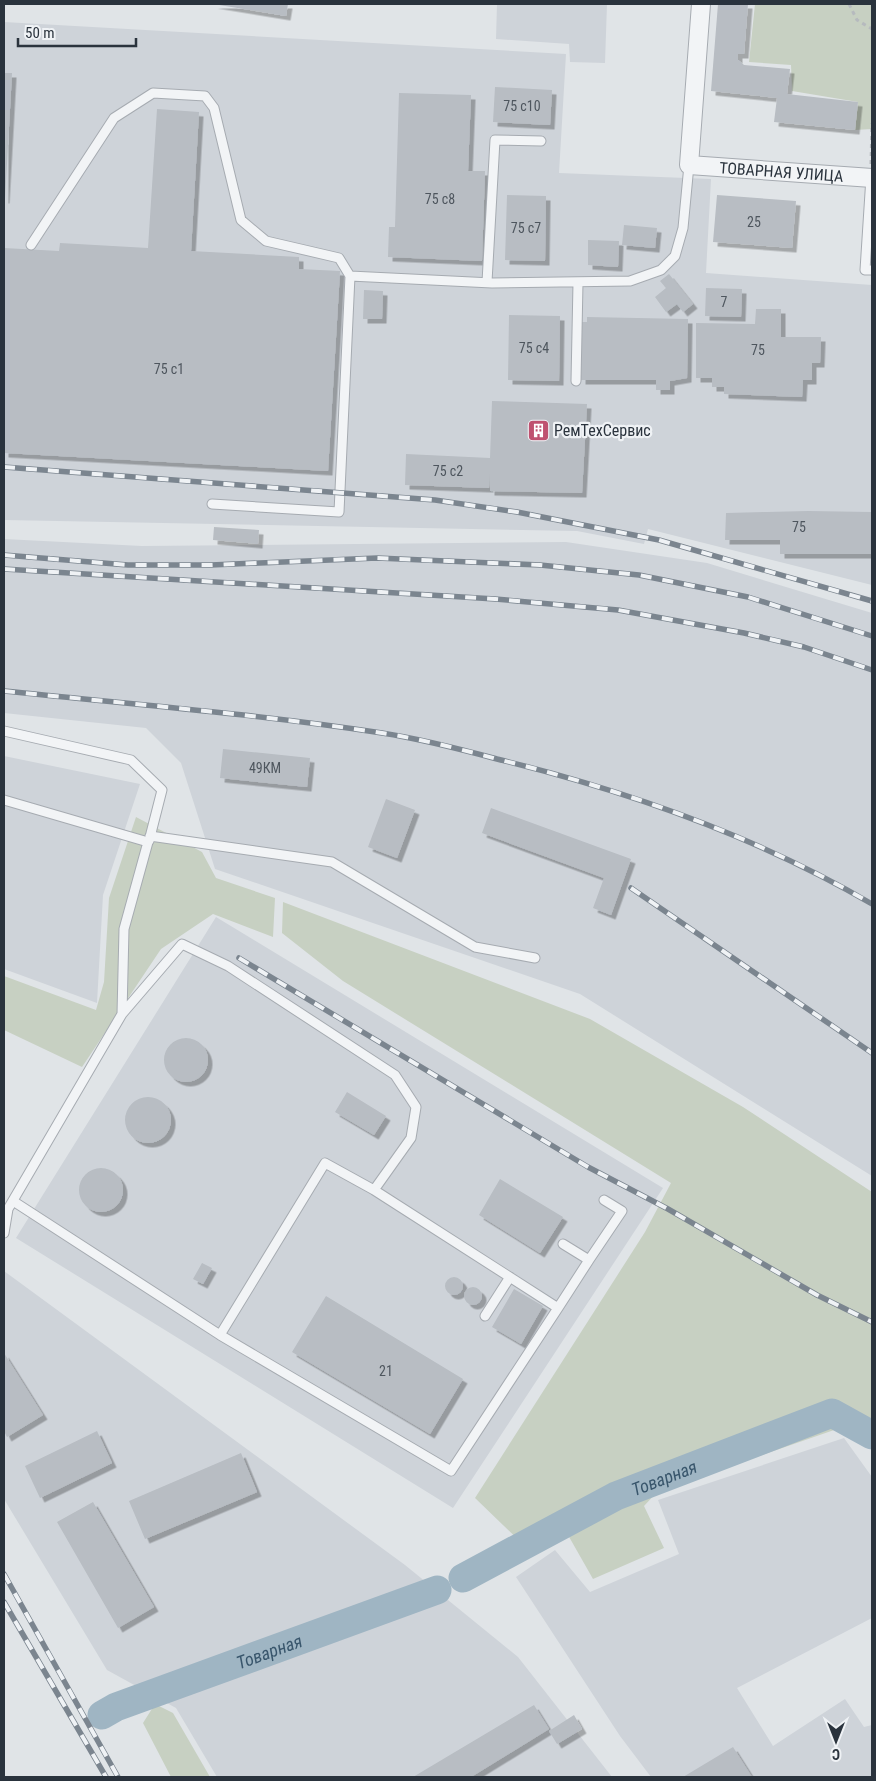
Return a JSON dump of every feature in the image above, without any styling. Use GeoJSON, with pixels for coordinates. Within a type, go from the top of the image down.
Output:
{"type":"FeatureCollection","features":[{"type":"Feature","properties":{"kind":"street"},"geometry":{"type":"LineString","coordinates":[[689,165],[701,4]]}},
{"type":"Feature","properties":{"kind":"street","name":"ТОВАРНАЯ УЛИЦА"},"geometry":{"type":"LineString","coordinates":[[689,165],[871,176]]}},
{"type":"Feature","properties":{"kind":"lane"},"geometry":{"type":"LineString","coordinates":[[31,245],[114,118],[153,93],[205,96],[214,108],[241,220],[266,240],[339,258],[350,276],[338,512],[212,504]]}},
{"type":"Feature","properties":{"kind":"lane"},"geometry":{"type":"LineString","coordinates":[[487,282],[495,140],[541,142]]}},
{"type":"Feature","properties":{"kind":"lane"},"geometry":{"type":"LineString","coordinates":[[350,276],[487,282],[578,283],[630,280],[661,270],[675,256],[683,228],[689,165]]}},
{"type":"Feature","properties":{"kind":"lane"},"geometry":{"type":"LineString","coordinates":[[871,176],[865,270],[872,270]]}},
{"type":"Feature","properties":{"kind":"lane"},"geometry":{"type":"LineString","coordinates":[[576,381],[578,283]]}},
{"type":"Feature","properties":{"kind":"lane"},"geometry":{"type":"LineString","coordinates":[[4,732],[131,760],[162,790],[124,929],[122,1014]]}},
{"type":"Feature","properties":{"kind":"lane"},"geometry":{"type":"LineString","coordinates":[[4,800],[149,839],[332,862],[474,947],[535,958]]}},
{"type":"Feature","properties":{"kind":"lane"},"geometry":{"type":"LineString","coordinates":[[4,1233],[8,1209],[122,1014],[182,944],[228,966],[394,1075],[416,1108],[410,1138],[374,1190]]}},
{"type":"Feature","properties":{"kind":"lane"},"geometry":{"type":"LineString","coordinates":[[220,1335],[324,1163],[374,1190],[558,1308]]}},
{"type":"Feature","properties":{"kind":"lane"},"geometry":{"type":"LineString","coordinates":[[13,1201],[220,1335],[451,1471],[622,1211],[604,1200]]}},
{"type":"Feature","properties":{"kind":"lane"},"geometry":{"type":"LineString","coordinates":[[563,1244],[590,1260]]}},
{"type":"Feature","properties":{"kind":"lane"},"geometry":{"type":"LineString","coordinates":[[484,1316],[510,1277]]}},
{"type":"Feature","properties":{"kind":"path"},"geometry":{"type":"LineString","coordinates":[[849,4],[857,20],[872,29]]}},
{"type":"Feature","properties":{"kind":"path"},"geometry":{"type":"LineString","coordinates":[[871,176],[872,123]]}},
{"type":"Feature","properties":{"kind":"shaded area"},"geometry":{"type":"Polygon","coordinates":[[[497,4],[607,4],[605,63],[570,62],[569,44],[496,39],[497,4]]]}},
{"type":"Feature","properties":{"kind":"shaded area"},"geometry":{"type":"Polygon","coordinates":[[[4,22],[566,54],[559,173],[711,179],[706,273],[872,285],[872,585],[648,529],[644,544],[577,531],[4,520],[4,22]]]}},
{"type":"Feature","properties":{"kind":"shaded area"},"geometry":{"type":"Polygon","coordinates":[[[4,539],[142,546],[566,542],[707,563],[872,613],[872,1176],[580,994],[215,869],[181,763],[146,728],[4,713],[4,539]]]}},
{"type":"Feature","properties":{"kind":"shaded area"},"geometry":{"type":"Polygon","coordinates":[[[4,756],[140,784],[103,895],[97,1003],[4,969],[4,756]]]}},
{"type":"Feature","properties":{"kind":"shaded area"},"geometry":{"type":"Polygon","coordinates":[[[216,917],[663,1188],[453,1508],[16,1238],[216,917]]]}},
{"type":"Feature","properties":{"kind":"shaded area"},"geometry":{"type":"Polygon","coordinates":[[[4,1271],[405,1565],[518,1657],[612,1777],[217,1777],[176,1708],[107,1670],[4,1499],[4,1271]]]}},
{"type":"Feature","properties":{"kind":"shaded area"},"geometry":{"type":"Polygon","coordinates":[[[844,1438],[872,1477],[872,1618],[737,1688],[773,1746],[845,1699],[864,1727],[872,1725],[872,1777],[651,1777],[620,1736],[516,1577],[555,1550],[590,1592],[679,1554],[658,1500],[844,1438]]]}},
{"type":"Feature","properties":{"kind":"green space"},"geometry":{"type":"Polygon","coordinates":[[[755,4],[872,4],[872,129],[855,130],[858,102],[792,91],[791,65],[749,62],[755,4]]]}},
{"type":"Feature","properties":{"kind":"green space"},"geometry":{"type":"Polygon","coordinates":[[[136,817],[202,852],[216,878],[275,898],[273,937],[213,914],[161,949],[82,1067],[4,1030],[4,976],[96,1010],[104,982],[109,898],[136,817]]]}},
{"type":"Feature","properties":{"kind":"green space"},"geometry":{"type":"Polygon","coordinates":[[[283,902],[590,1019],[743,1107],[872,1192],[872,1449],[837,1429],[658,1491],[644,1506],[664,1548],[593,1579],[568,1535],[533,1554],[475,1498],[645,1232],[671,1183],[343,981],[282,933],[283,902]]]}},
{"type":"Feature","properties":{"kind":"green space"},"geometry":{"type":"Polygon","coordinates":[[[155,1704],[173,1713],[210,1777],[171,1777],[143,1723],[155,1704]]]}},
{"type":"Feature","properties":{"kind":"building"},"geometry":{"type":"Polygon","coordinates":[[[213,4],[288,4],[286,16],[213,4]]]}},
{"type":"Feature","properties":{"kind":"building"},"geometry":{"type":"Polygon","coordinates":[[[718,4],[748,4],[744,54],[738,54],[738,60],[744,65],[790,69],[787,94],[858,102],[855,130],[774,122],[777,98],[711,91],[718,4]]]}},
{"type":"Feature","properties":{"kind":"building"},"geometry":{"type":"Polygon","coordinates":[[[4,73],[12,73],[5,199],[4,199],[4,73]]]}},
{"type":"Feature","properties":{"kind":"building"},"geometry":{"type":"Polygon","coordinates":[[[495,87],[552,90],[550,125],[493,122],[495,87]]]}},
{"type":"Feature","properties":{"kind":"building"},"geometry":{"type":"Polygon","coordinates":[[[399,93],[471,95],[468,171],[485,171],[482,261],[388,257],[389,227],[395,227],[399,93]]]}},
{"type":"Feature","properties":{"kind":"building"},"geometry":{"type":"Polygon","coordinates":[[[157,109],[199,112],[191,251],[299,257],[299,269],[340,271],[328,471],[4,453],[4,248],[59,251],[60,243],[148,248],[157,109]]]}},
{"type":"Feature","properties":{"kind":"building"},"geometry":{"type":"Polygon","coordinates":[[[507,195],[546,196],[545,261],[505,260],[507,195]]]}},
{"type":"Feature","properties":{"kind":"building"},"geometry":{"type":"Polygon","coordinates":[[[717,195],[796,201],[792,248],[713,242],[717,195]]]}},
{"type":"Feature","properties":{"kind":"building"},"geometry":{"type":"Polygon","coordinates":[[[624,225],[657,228],[655,248],[622,245],[624,225]]]}},
{"type":"Feature","properties":{"kind":"building"},"geometry":{"type":"Polygon","coordinates":[[[588,240],[619,241],[618,267],[588,265],[588,240]]]}},
{"type":"Feature","properties":{"kind":"building"},"geometry":{"type":"Polygon","coordinates":[[[669,274],[693,304],[683,312],[677,304],[666,312],[655,297],[666,288],[660,281],[669,274]]]}},
{"type":"Feature","properties":{"kind":"building"},"geometry":{"type":"Polygon","coordinates":[[[706,288],[742,289],[741,317],[705,316],[706,288]]]}},
{"type":"Feature","properties":{"kind":"building"},"geometry":{"type":"Polygon","coordinates":[[[364,290],[383,291],[382,319],[363,319],[364,290]]]}},
{"type":"Feature","properties":{"kind":"building"},"geometry":{"type":"Polygon","coordinates":[[[756,309],[781,309],[781,337],[821,337],[820,363],[812,363],[812,380],[803,380],[802,397],[724,394],[724,387],[712,387],[712,378],[696,378],[696,323],[755,324],[756,309]]]}},
{"type":"Feature","properties":{"kind":"building"},"geometry":{"type":"Polygon","coordinates":[[[509,315],[560,316],[559,381],[508,380],[509,315]]]}},
{"type":"Feature","properties":{"kind":"building"},"geometry":{"type":"Polygon","coordinates":[[[587,317],[688,319],[687,378],[670,381],[670,390],[656,390],[656,380],[581,380],[582,322],[587,322],[587,317]]]}},
{"type":"Feature","properties":{"kind":"building","name":"РемТехСервис"},"geometry":{"type":"Polygon","coordinates":[[[492,401],[587,404],[582,493],[490,491],[490,474],[489,488],[405,485],[406,454],[490,458],[492,401]]]}},
{"type":"Feature","properties":{"kind":"building"},"geometry":{"type":"Polygon","coordinates":[[[872,512],[872,554],[780,554],[780,540],[725,540],[726,513],[872,512]]]}},
{"type":"Feature","properties":{"kind":"building"},"geometry":{"type":"Polygon","coordinates":[[[214,527],[259,530],[258,544],[213,540],[214,527]]]}},
{"type":"Feature","properties":{"kind":"building"},"geometry":{"type":"Polygon","coordinates":[[[223,749],[310,758],[307,787],[220,778],[223,749]]]}},
{"type":"Feature","properties":{"kind":"building"},"geometry":{"type":"Polygon","coordinates":[[[386,799],[415,810],[397,858],[368,847],[386,799]]]}},
{"type":"Feature","properties":{"kind":"building"},"geometry":{"type":"Polygon","coordinates":[[[491,808],[631,859],[611,915],[593,908],[604,878],[482,833],[491,808]]]}},
{"type":"Feature","properties":{"kind":"building"},"geometry":{"type":"Polygon","coordinates":[[[186,1038],[198,1042],[204,1048],[208,1060],[204,1072],[198,1078],[186,1082],[174,1078],[168,1072],[164,1060],[168,1048],[174,1042],[186,1038]]]}},
{"type":"Feature","properties":{"kind":"building"},"geometry":{"type":"Polygon","coordinates":[[[347,1092],[386,1116],[374,1135],[335,1112],[347,1092]]]}},
{"type":"Feature","properties":{"kind":"building"},"geometry":{"type":"Polygon","coordinates":[[[148,1097],[161,1101],[167,1107],[171,1120],[167,1133],[161,1139],[148,1143],[135,1139],[129,1133],[125,1120],[129,1107],[135,1101],[148,1097]]]}},
{"type":"Feature","properties":{"kind":"building"},"geometry":{"type":"Polygon","coordinates":[[[97,1168],[105,1168],[117,1174],[123,1190],[117,1206],[105,1212],[97,1212],[85,1206],[79,1194],[79,1186],[85,1174],[97,1168]]]}},
{"type":"Feature","properties":{"kind":"building"},"geometry":{"type":"Polygon","coordinates":[[[500,1179],[563,1217],[540,1253],[479,1215],[500,1179]]]}},
{"type":"Feature","properties":{"kind":"building"},"geometry":{"type":"Polygon","coordinates":[[[202,1263],[212,1268],[203,1284],[193,1279],[202,1263]]]}},
{"type":"Feature","properties":{"kind":"building"},"geometry":{"type":"Polygon","coordinates":[[[454,1277],[460,1280],[463,1286],[460,1292],[454,1295],[448,1292],[445,1286],[448,1280],[454,1277]]]}},
{"type":"Feature","properties":{"kind":"building"},"geometry":{"type":"Polygon","coordinates":[[[473,1287],[479,1290],[482,1296],[479,1302],[473,1305],[467,1302],[464,1296],[467,1290],[473,1287]]]}},
{"type":"Feature","properties":{"kind":"building"},"geometry":{"type":"Polygon","coordinates":[[[514,1289],[543,1306],[521,1344],[492,1327],[514,1289]]]}},
{"type":"Feature","properties":{"kind":"building"},"geometry":{"type":"Polygon","coordinates":[[[326,1296],[463,1379],[430,1434],[292,1352],[326,1296]]]}},
{"type":"Feature","properties":{"kind":"building"},"geometry":{"type":"Polygon","coordinates":[[[4,1353],[43,1415],[7,1437],[4,1431],[4,1353]]]}},
{"type":"Feature","properties":{"kind":"building"},"geometry":{"type":"Polygon","coordinates":[[[97,1431],[112,1463],[40,1498],[25,1466],[97,1431]]]}},
{"type":"Feature","properties":{"kind":"building"},"geometry":{"type":"Polygon","coordinates":[[[241,1453],[257,1492],[145,1539],[129,1501],[241,1453]]]}},
{"type":"Feature","properties":{"kind":"building"},"geometry":{"type":"Polygon","coordinates":[[[93,1502],[154,1607],[118,1628],[57,1522],[93,1502]]]}},
{"type":"Feature","properties":{"kind":"building"},"geometry":{"type":"Polygon","coordinates":[[[534,1705],[549,1729],[471,1777],[413,1777],[534,1705]]]}},
{"type":"Feature","properties":{"kind":"building"},"geometry":{"type":"Polygon","coordinates":[[[574,1715],[582,1729],[557,1744],[549,1731],[574,1715]]]}},
{"type":"Feature","properties":{"kind":"building"},"geometry":{"type":"Polygon","coordinates":[[[733,1747],[752,1777],[683,1777],[733,1747]]]}},
{"type":"Feature","properties":{"kind":"waterway","name":"Товарная"},"geometry":{"type":"LineString","coordinates":[[463,1578],[616,1496],[832,1413],[872,1435]]}},
{"type":"Feature","properties":{"kind":"waterway","name":"Товарная"},"geometry":{"type":"LineString","coordinates":[[102,1715],[116,1707],[437,1590]]}},
{"type":"Feature","properties":{"kind":"railway"},"geometry":{"type":"LineString","coordinates":[[4,467],[435,500],[517,512],[659,540],[872,601]]}},
{"type":"Feature","properties":{"kind":"railway"},"geometry":{"type":"LineString","coordinates":[[4,555],[128,565],[211,565],[377,558],[540,565],[639,575],[748,597],[872,636]]}},
{"type":"Feature","properties":{"kind":"railway"},"geometry":{"type":"LineString","coordinates":[[4,569],[495,599],[618,610],[744,633],[804,647],[872,670]]}},
{"type":"Feature","properties":{"kind":"railway"},"geometry":{"type":"LineString","coordinates":[[4,691],[288,720],[397,735],[455,748],[595,786],[690,818],[783,857],[872,904]]}},
{"type":"Feature","properties":{"kind":"railway"},"geometry":{"type":"LineString","coordinates":[[631,888],[872,1053]]}},
{"type":"Feature","properties":{"kind":"railway"},"geometry":{"type":"LineString","coordinates":[[239,958],[588,1167],[668,1209],[817,1295],[872,1322]]}},
{"type":"Feature","properties":{"kind":"railway"},"geometry":{"type":"LineString","coordinates":[[4,1574],[118,1777]]}},
{"type":"Feature","properties":{"kind":"railway"},"geometry":{"type":"LineString","coordinates":[[4,1602],[106,1777]]}},
{"type":"Feature","properties":{"kind":"place","name":"РемТехСервис"},"geometry":{"type":"Point","coordinates":[538,430]}}]}
